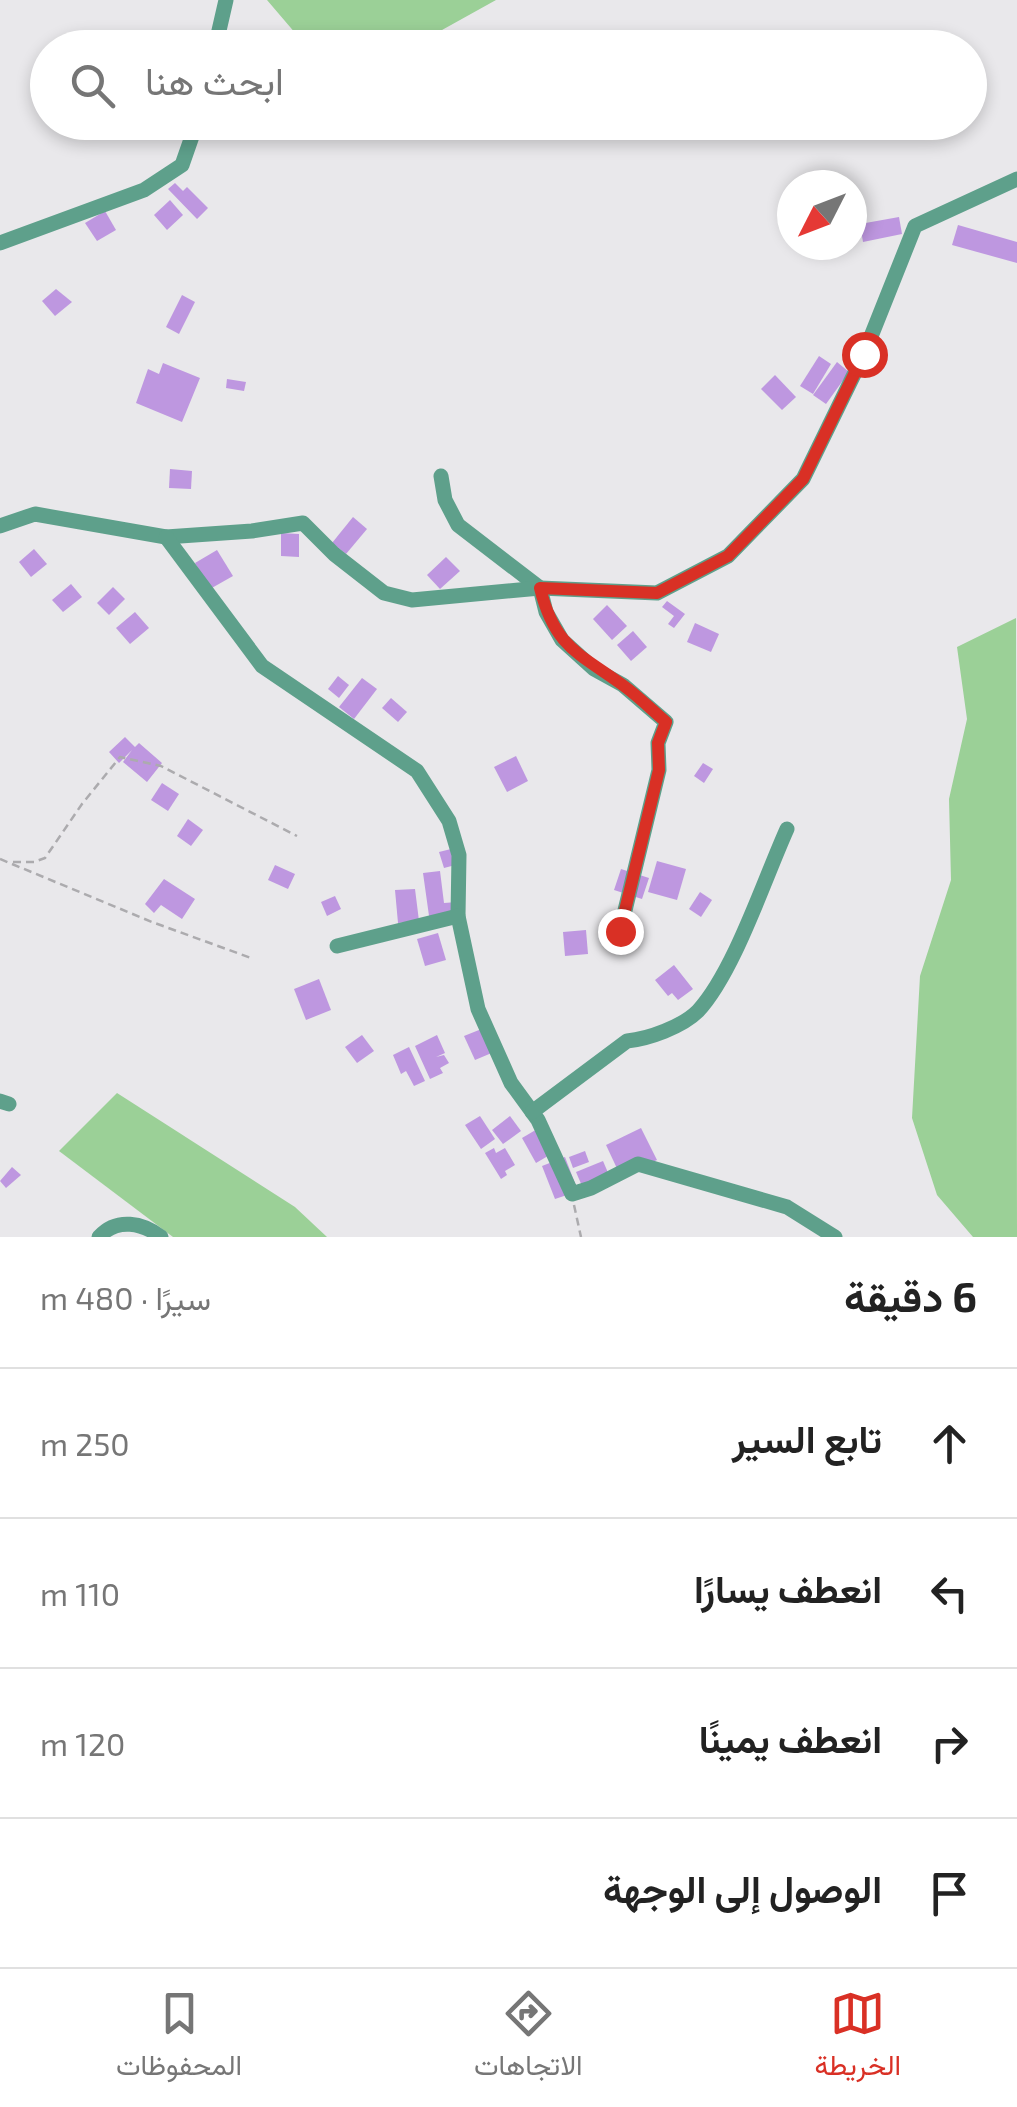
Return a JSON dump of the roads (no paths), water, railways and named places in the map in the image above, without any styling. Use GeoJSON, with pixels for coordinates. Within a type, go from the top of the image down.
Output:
{"type":"FeatureCollection","features":[{"type":"Feature","properties":{"kind":"street"},"geometry":{"type":"LineString","coordinates":[[219,30],[226,0]]}},
{"type":"Feature","properties":{"kind":"street"},"geometry":{"type":"LineString","coordinates":[[0,243],[144,190],[182,165],[191,140]]}},
{"type":"Feature","properties":{"kind":"street"},"geometry":{"type":"LineString","coordinates":[[0,526],[35,514],[166,536],[252,531],[303,522],[334,554],[384,593],[412,600],[540,588],[657,593],[728,556],[803,479],[864,354],[915,226],[1017,180]]}},
{"type":"Feature","properties":{"kind":"street"},"geometry":{"type":"LineString","coordinates":[[441,476],[445,500],[458,525],[540,588],[546,612],[562,640],[594,668],[624,685],[666,722],[658,743],[659,770],[620,931]]}},
{"type":"Feature","properties":{"kind":"street"},"geometry":{"type":"LineString","coordinates":[[166,536],[262,666],[417,772],[449,821],[460,854],[458,916],[478,1010],[511,1083],[532,1112],[572,1194],[638,1164],[787,1207],[835,1237]]}},
{"type":"Feature","properties":{"kind":"street"},"geometry":{"type":"LineString","coordinates":[[532,1112],[627,1041],[645,1040],[696,1014],[724,974],[787,828]]}},
{"type":"Feature","properties":{"kind":"street"},"geometry":{"type":"LineString","coordinates":[[338,946],[458,916]]}},
{"type":"Feature","properties":{"kind":"street"},"geometry":{"type":"LineString","coordinates":[[99,1237],[106,1229],[123,1224],[146,1225],[161,1237]]}}]}
